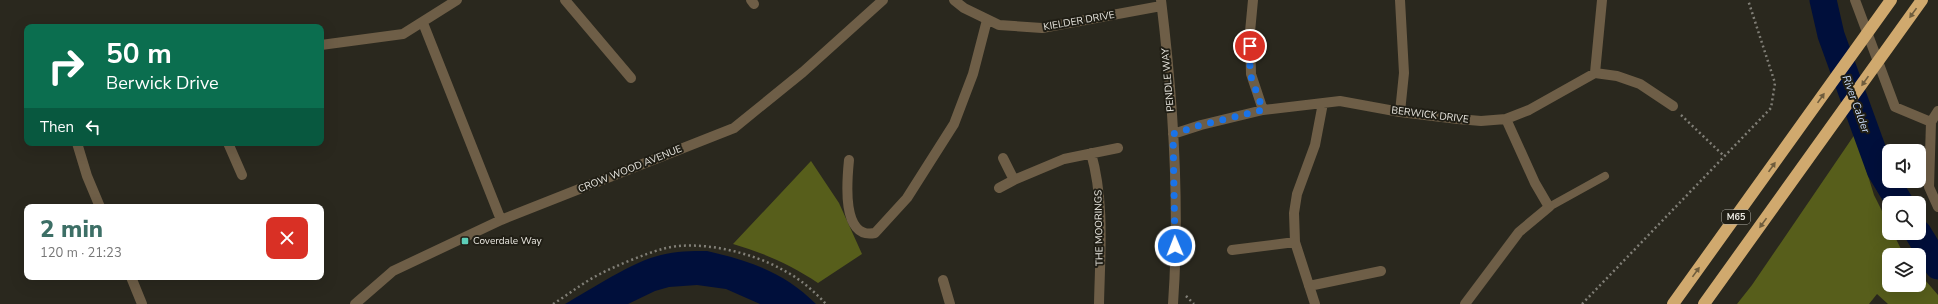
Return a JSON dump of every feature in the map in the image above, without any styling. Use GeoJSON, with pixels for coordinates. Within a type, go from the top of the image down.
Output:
{"type":"FeatureCollection","features":[{"type":"Feature","properties":{"kind":"highway","name":"M65"},"geometry":{"type":"LineString","coordinates":[[1673,304],[1891,0]]}},
{"type":"Feature","properties":{"kind":"highway","name":"M65"},"geometry":{"type":"LineString","coordinates":[[1704,304],[1922,0]]}},
{"type":"Feature","properties":{"kind":"street"},"geometry":{"type":"LineString","coordinates":[[324,45],[403,34],[423,23],[457,0]]}},
{"type":"Feature","properties":{"kind":"street"},"geometry":{"type":"LineString","coordinates":[[565,0],[631,78]]}},
{"type":"Feature","properties":{"kind":"street","name":"CROW WOOD AVENUE"},"geometry":{"type":"LineString","coordinates":[[354,304],[393,271],[501,220],[734,128],[804,72],[859,24],[883,0]]}},
{"type":"Feature","properties":{"kind":"street","name":"KIELDER DRIVE"},"geometry":{"type":"LineString","coordinates":[[954,0],[964,8],[999,25],[1042,28],[1161,3]]}},
{"type":"Feature","properties":{"kind":"street"},"geometry":{"type":"LineString","coordinates":[[1253,0],[1250,32],[1250,74],[1263,110]]}},
{"type":"Feature","properties":{"kind":"street"},"geometry":{"type":"LineString","coordinates":[[1400,0],[1404,73],[1400,112]]}},
{"type":"Feature","properties":{"kind":"street"},"geometry":{"type":"LineString","coordinates":[[1602,0],[1595,73],[1617,76],[1640,84],[1673,106]]}},
{"type":"Feature","properties":{"kind":"street"},"geometry":{"type":"LineString","coordinates":[[1855,0],[1895,107],[1931,122]]}},
{"type":"Feature","properties":{"kind":"street","name":"PENDLE WAY"},"geometry":{"type":"LineString","coordinates":[[1161,3],[1173,134],[1176,262],[1173,304]]}},
{"type":"Feature","properties":{"kind":"street"},"geometry":{"type":"LineString","coordinates":[[848,160],[846,191],[848,209],[853,222],[861,232],[868,234],[875,232],[907,198],[954,124],[973,74],[987,20]]}},
{"type":"Feature","properties":{"kind":"street"},"geometry":{"type":"LineString","coordinates":[[423,23],[501,220]]}},
{"type":"Feature","properties":{"kind":"street","name":"BERWICK DRIVE"},"geometry":{"type":"LineString","coordinates":[[1173,134],[1201,125],[1263,110],[1340,101],[1400,112],[1458,119],[1481,121],[1506,119],[1529,110],[1595,73]]}},
{"type":"Feature","properties":{"kind":"street"},"geometry":{"type":"LineString","coordinates":[[1315,304],[1295,242],[1294,213],[1297,194],[1315,145],[1323,103]]}},
{"type":"Feature","properties":{"kind":"street"},"geometry":{"type":"LineString","coordinates":[[1938,111],[1931,122],[1929,187],[1938,208]]}},
{"type":"Feature","properties":{"kind":"street"},"geometry":{"type":"LineString","coordinates":[[1466,304],[1520,232],[1550,207],[1535,183],[1506,119]]}},
{"type":"Feature","properties":{"kind":"street"},"geometry":{"type":"LineString","coordinates":[[78,146],[87,176],[99,204]]}},
{"type":"Feature","properties":{"kind":"street"},"geometry":{"type":"LineString","coordinates":[[229,146],[242,175]]}},
{"type":"Feature","properties":{"kind":"street"},"geometry":{"type":"LineString","coordinates":[[998,188],[1045,166],[1091,153],[1118,148]]}},
{"type":"Feature","properties":{"kind":"street","name":"THE MOORINGS"},"geometry":{"type":"LineString","coordinates":[[1091,153],[1097,175],[1100,196],[1098,304]]}},
{"type":"Feature","properties":{"kind":"street"},"geometry":{"type":"LineString","coordinates":[[1003,158],[1014,180]]}},
{"type":"Feature","properties":{"kind":"street"},"geometry":{"type":"LineString","coordinates":[[1232,250],[1295,242]]}},
{"type":"Feature","properties":{"kind":"street"},"geometry":{"type":"LineString","coordinates":[[1309,286],[1381,271]]}},
{"type":"Feature","properties":{"kind":"street"},"geometry":{"type":"LineString","coordinates":[[132,280],[142,304]]}},
{"type":"Feature","properties":{"kind":"street"},"geometry":{"type":"LineString","coordinates":[[943,280],[950,304]]}},
{"type":"Feature","properties":{"kind":"lane"},"geometry":{"type":"LineString","coordinates":[[1550,207],[1605,176]]}},
{"type":"Feature","properties":{"kind":"path"},"geometry":{"type":"LineString","coordinates":[[1582,304],[1771,108],[1775,83],[1748,0]]}},
{"type":"Feature","properties":{"kind":"path"},"geometry":{"type":"LineString","coordinates":[[1673,106],[1724,156]]}},
{"type":"Feature","properties":{"kind":"path"},"geometry":{"type":"LineString","coordinates":[[553,304],[600,274],[662,249],[689,245],[725,250],[759,259],[784,270],[817,294],[826,304]]}},
{"type":"Feature","properties":{"kind":"green space"},"geometry":{"type":"Polygon","coordinates":[[[1855,134],[1874,195],[1882,211],[1882,240],[1896,240],[1900,248],[1882,248],[1882,292],[1926,292],[1926,281],[1938,295],[1938,304],[1888,304],[1877,294],[1869,304],[1737,304],[1752,285],[1855,134]]]}},
{"type":"Feature","properties":{"kind":"green space"},"geometry":{"type":"Polygon","coordinates":[[[811,161],[839,203],[862,254],[818,283],[777,260],[756,251],[733,244],[811,161]]]}},
{"type":"Feature","properties":{"kind":"water"},"geometry":{"type":"Polygon","coordinates":[[[707,251],[738,259],[766,269],[792,284],[816,304],[760,304],[726,289],[697,285],[669,287],[655,291],[628,304],[565,304],[625,269],[650,258],[672,253],[707,251]]]}},
{"type":"Feature","properties":{"kind":"waterway","name":"River Calder"},"geometry":{"type":"LineString","coordinates":[[1823,0],[1831,35],[1880,170],[1896,196]]}},
{"type":"Feature","properties":{"kind":"waterway","name":"River Calder"},"geometry":{"type":"LineString","coordinates":[[1922,240],[1938,266]]}},
{"type":"Feature","properties":{"kind":"place","name":"Coverdale Way"},"geometry":{"type":"Point","coordinates":[465,241]}},
{"type":"Feature","properties":{"kind":"route"},"geometry":{"type":"LineString","coordinates":[[1175,246],[1173,134],[1201,125],[1263,110],[1250,74],[1250,46]]}}]}
